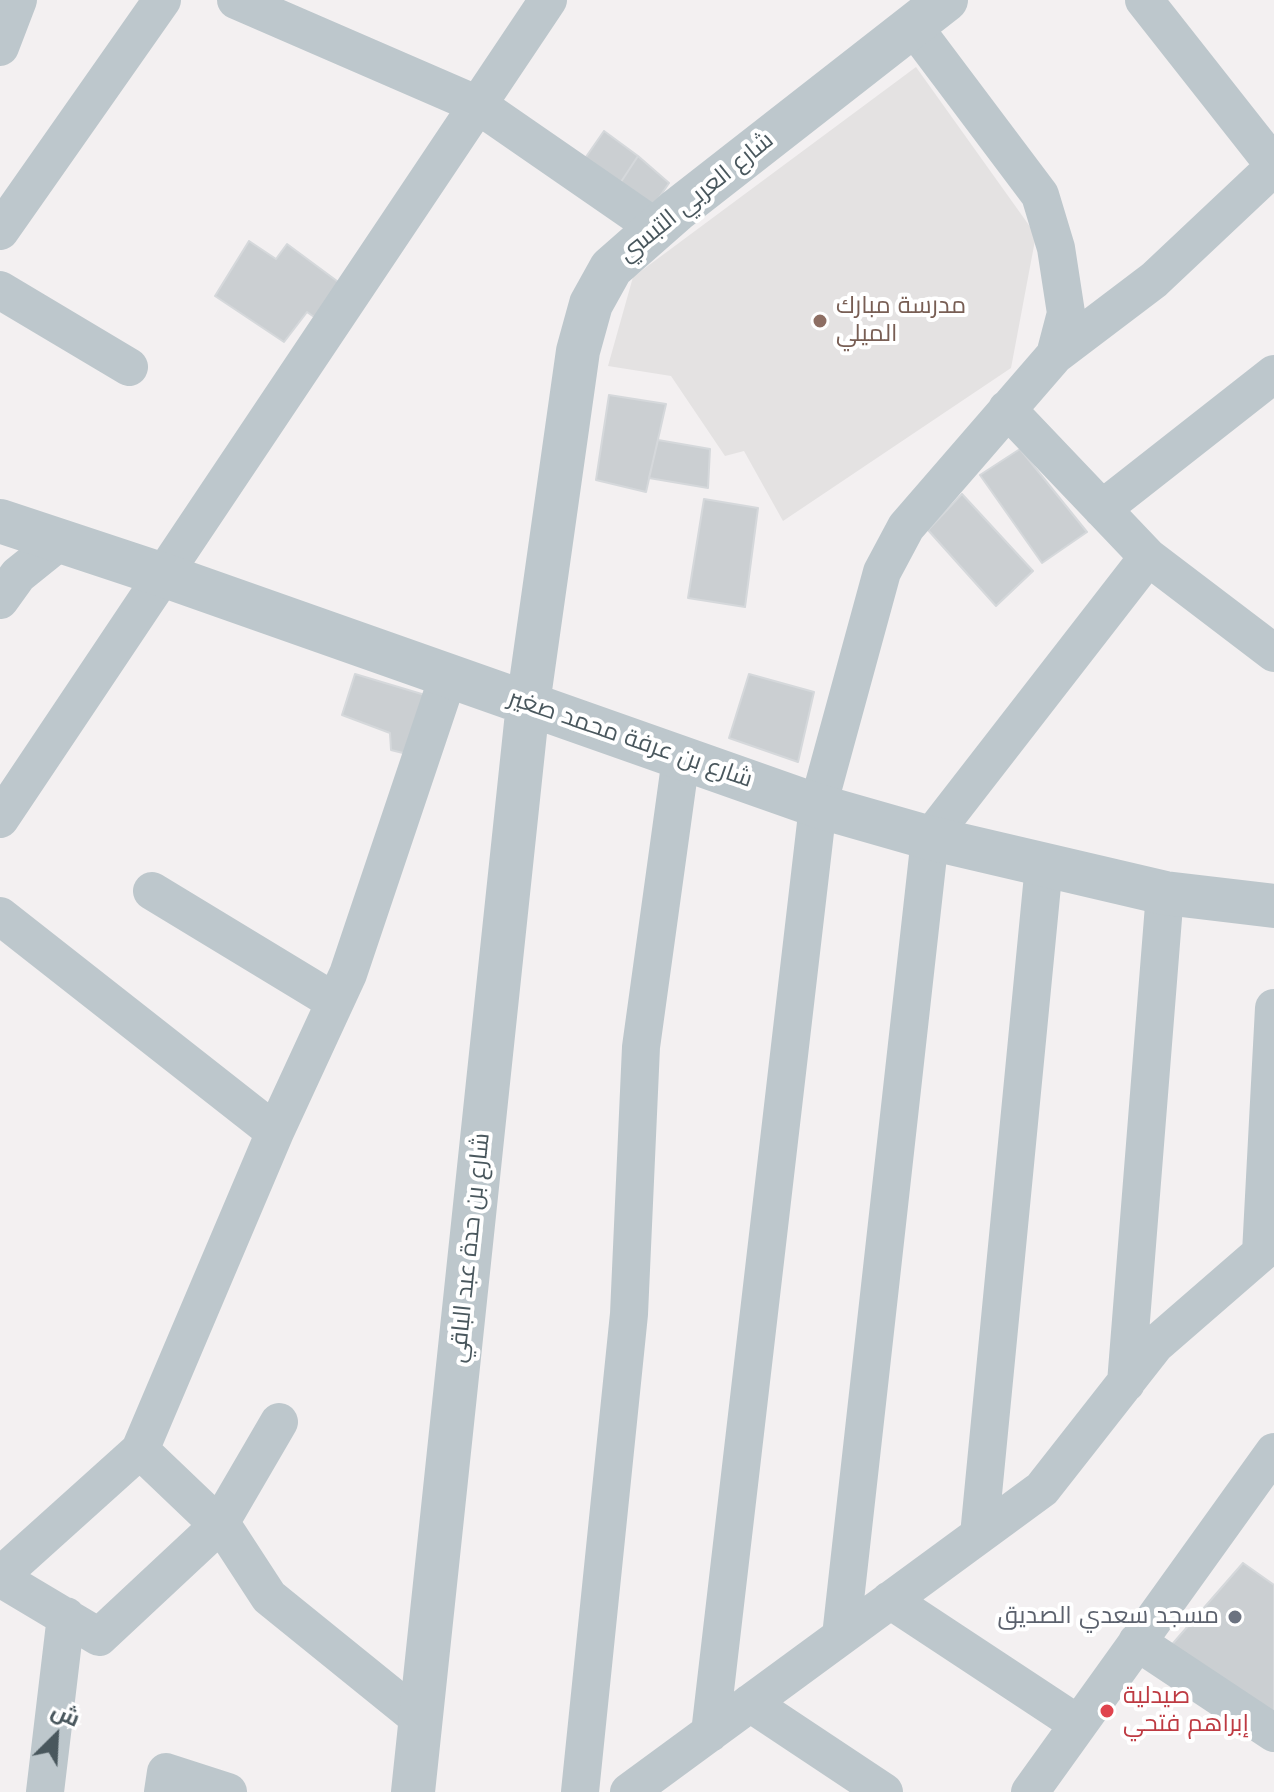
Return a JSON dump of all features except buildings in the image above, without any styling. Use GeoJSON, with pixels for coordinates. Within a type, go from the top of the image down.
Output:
{"type":"FeatureCollection","features":[{"type":"Feature","properties":{"kind":"street"},"geometry":{"type":"LineString","coordinates":[[0,47],[18,0]]}},
{"type":"Feature","properties":{"kind":"street"},"geometry":{"type":"LineString","coordinates":[[0,231],[162,0]]}},
{"type":"Feature","properties":{"kind":"street"},"geometry":{"type":"LineString","coordinates":[[236,0],[478,105],[656,228]]}},
{"type":"Feature","properties":{"kind":"street"},"geometry":{"type":"LineString","coordinates":[[0,819],[548,0]]}},
{"type":"Feature","properties":{"kind":"street"},"geometry":{"type":"LineString","coordinates":[[710,1733],[818,806],[882,572],[906,527],[1055,355],[1154,280],[1274,166],[1144,0]]}},
{"type":"Feature","properties":{"kind":"street"},"geometry":{"type":"LineString","coordinates":[[929,13],[1040,195],[1056,248],[1066,313],[1055,355]]}},
{"type":"Feature","properties":{"kind":"street","name":"شارع العربي التبسي"},"geometry":{"type":"LineString","coordinates":[[528,704],[578,351],[591,304],[611,268],[656,228],[929,13]]}},
{"type":"Feature","properties":{"kind":"street"},"geometry":{"type":"LineString","coordinates":[[0,290],[129,367]]}},
{"type":"Feature","properties":{"kind":"street"},"geometry":{"type":"LineString","coordinates":[[1102,509],[1274,374]]}},
{"type":"Feature","properties":{"kind":"street"},"geometry":{"type":"LineString","coordinates":[[1007,409],[1148,557],[1274,653]]}},
{"type":"Feature","properties":{"kind":"street","name":"شارع بن عرفة محمد صغير"},"geometry":{"type":"LineString","coordinates":[[0,521],[163,575],[818,806],[930,838],[1165,893],[1274,906]]}},
{"type":"Feature","properties":{"kind":"street"},"geometry":{"type":"LineString","coordinates":[[0,600],[18,575],[59,542]]}},
{"type":"Feature","properties":{"kind":"street"},"geometry":{"type":"LineString","coordinates":[[841,1636],[930,838],[1148,557]]}},
{"type":"Feature","properties":{"kind":"street"},"geometry":{"type":"LineString","coordinates":[[279,1422],[219,1525],[99,1637],[0,1577],[140,1450],[275,1132],[348,974],[448,677]]}},
{"type":"Feature","properties":{"kind":"street","name":"شارع بن حدة عبد الباقي"},"geometry":{"type":"LineString","coordinates":[[413,1792],[528,704]]}},
{"type":"Feature","properties":{"kind":"street"},"geometry":{"type":"LineString","coordinates":[[580,1792],[629,1314],[641,1047],[681,758]]}},
{"type":"Feature","properties":{"kind":"street"},"geometry":{"type":"LineString","coordinates":[[979,1535],[1044,865]]}},
{"type":"Feature","properties":{"kind":"street"},"geometry":{"type":"LineString","coordinates":[[152,891],[335,1002]]}},
{"type":"Feature","properties":{"kind":"street"},"geometry":{"type":"LineString","coordinates":[[1126,1383],[1165,893]]}},
{"type":"Feature","properties":{"kind":"street"},"geometry":{"type":"LineString","coordinates":[[0,916],[275,1132]]}},
{"type":"Feature","properties":{"kind":"street"},"geometry":{"type":"LineString","coordinates":[[629,1792],[1042,1489],[1155,1345],[1261,1253],[1274,1008]]}},
{"type":"Feature","properties":{"kind":"street"},"geometry":{"type":"LineString","coordinates":[[140,1450],[228,1534],[269,1597],[421,1720]]}},
{"type":"Feature","properties":{"kind":"street"},"geometry":{"type":"LineString","coordinates":[[1041,1788],[1078,1724],[1269,1466]]}},
{"type":"Feature","properties":{"kind":"street"},"geometry":{"type":"LineString","coordinates":[[890,1600],[1078,1724]]}},
{"type":"Feature","properties":{"kind":"street"},"geometry":{"type":"LineString","coordinates":[[45,1792],[66,1616]]}},
{"type":"Feature","properties":{"kind":"street"},"geometry":{"type":"LineString","coordinates":[[1137,1642],[1274,1733]]}},
{"type":"Feature","properties":{"kind":"street"},"geometry":{"type":"LineString","coordinates":[[750,1703],[884,1792]]}},
{"type":"Feature","properties":{"kind":"street"},"geometry":{"type":"LineString","coordinates":[[163,1792],[166,1772],[228,1792]]}},
{"type":"Feature","properties":{"kind":"shaded area","name":"مدرسة مبارك الميلي"},"geometry":{"type":"Polygon","coordinates":[[[916,67],[1036,235],[1011,368],[783,521],[744,451],[725,456],[671,376],[608,366],[633,277],[916,67]]]}},
{"type":"Feature","properties":{"kind":"place","name":"مدرسة مبارك الميلي"},"geometry":{"type":"Point","coordinates":[820,321]}},
{"type":"Feature","properties":{"kind":"place","name":"مسجد سعدي الصديق"},"geometry":{"type":"Point","coordinates":[1235,1617]}},
{"type":"Feature","properties":{"kind":"place","name":"صيدلية إبراهم فتحي"},"geometry":{"type":"Point","coordinates":[1107,1711]}}]}
